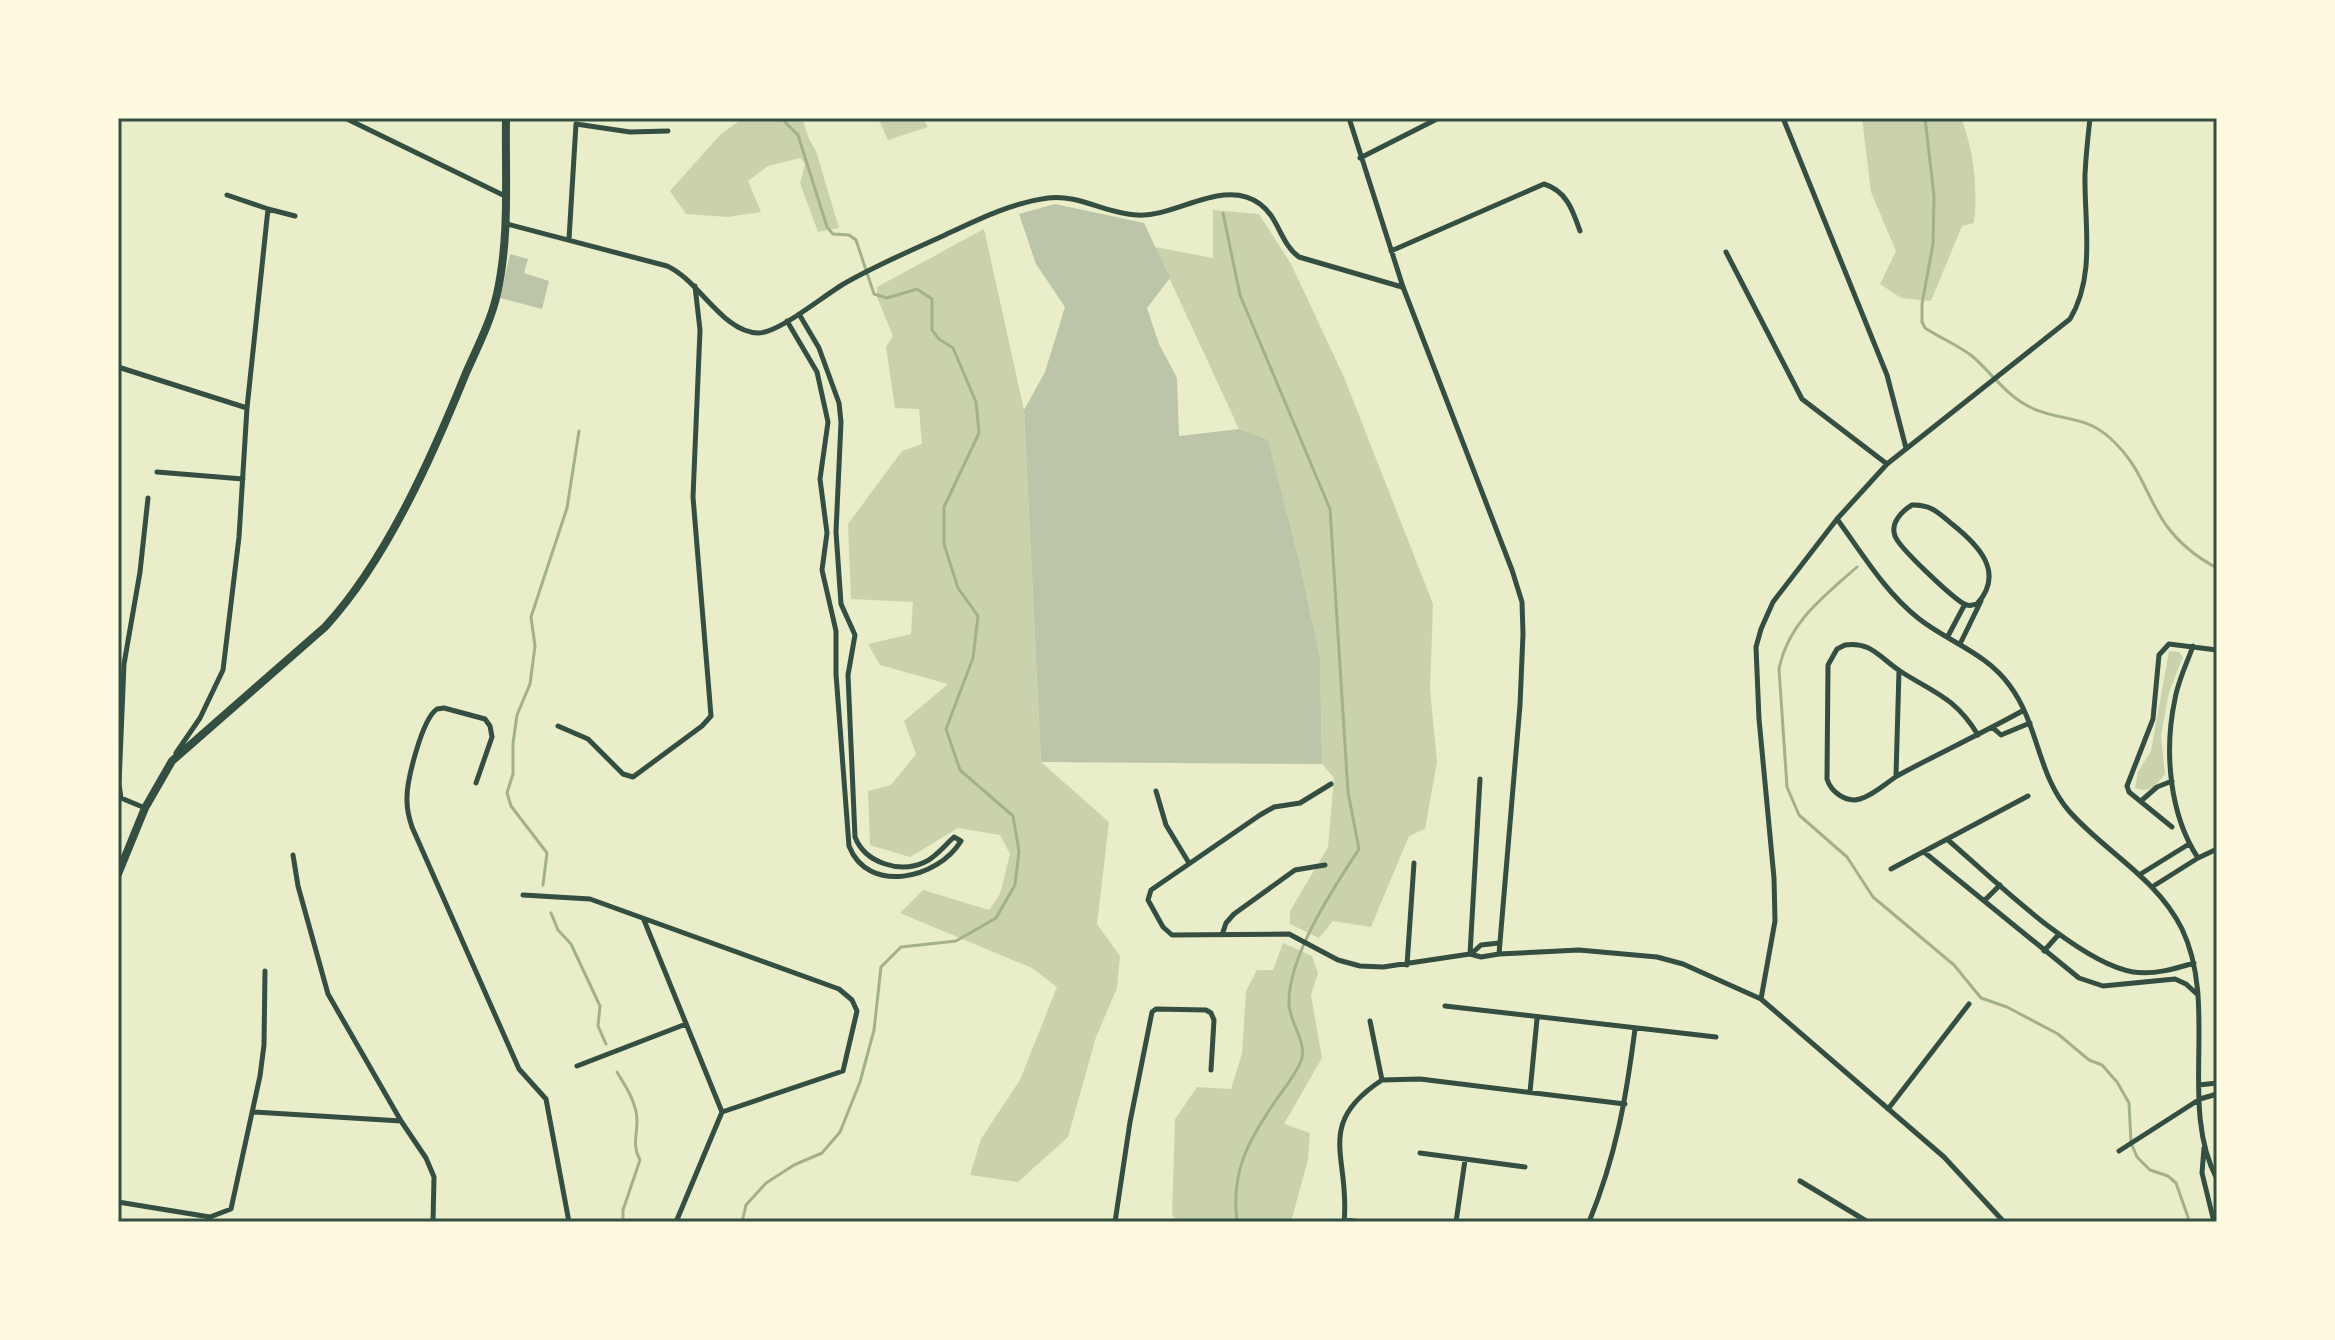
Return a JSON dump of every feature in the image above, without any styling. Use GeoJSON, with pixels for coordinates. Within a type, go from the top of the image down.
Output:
{"type":"FeatureCollection","features":[{"type":"Feature","properties":{"kind":"main road"},"geometry":{"type":"LineString","coordinates":[[118,874],[145,808],[172,761],[325,627],[345,605],[367,572],[436,446],[496,297],[507,224],[506,118]]}},
{"type":"Feature","properties":{"kind":"street"},"geometry":{"type":"LineString","coordinates":[[345,118],[505,196]]}},
{"type":"Feature","properties":{"kind":"street"},"geometry":{"type":"LineString","coordinates":[[1349,118],[1403,287],[1522,602],[1520,705],[1499,954]]}},
{"type":"Feature","properties":{"kind":"street"},"geometry":{"type":"LineString","coordinates":[[1360,158],[1439,118]]}},
{"type":"Feature","properties":{"kind":"street"},"geometry":{"type":"LineString","coordinates":[[1783,118],[1887,375],[1906,448]]}},
{"type":"Feature","properties":{"kind":"street"},"geometry":{"type":"LineString","coordinates":[[1761,999],[1771,950],[1775,901],[1759,719],[1756,647],[1761,629],[1773,602],[1837,519],[1887,464],[2059,329],[2076,309],[2083,291],[2087,251],[2085,173],[2090,118]]}},
{"type":"Feature","properties":{"kind":"street"},"geometry":{"type":"LineString","coordinates":[[569,239],[576,124],[630,132],[668,131]]}},
{"type":"Feature","properties":{"kind":"street"},"geometry":{"type":"LineString","coordinates":[[1391,251],[1544,184],[1563,195],[1580,231]]}},
{"type":"Feature","properties":{"kind":"street"},"geometry":{"type":"LineString","coordinates":[[227,195],[295,216]]}},
{"type":"Feature","properties":{"kind":"street"},"geometry":{"type":"LineString","coordinates":[[507,224],[679,271],[721,314],[751,332],[767,332],[833,290],[888,261],[1008,206],[1049,198],[1073,199],[1141,215],[1237,195],[1259,203],[1273,217],[1288,248],[1299,257],[1403,287]]}},
{"type":"Feature","properties":{"kind":"street"},"geometry":{"type":"LineString","coordinates":[[172,761],[200,718],[223,670],[268,209]]}},
{"type":"Feature","properties":{"kind":"street"},"geometry":{"type":"LineString","coordinates":[[1726,252],[1802,399],[1887,464]]}},
{"type":"Feature","properties":{"kind":"street"},"geometry":{"type":"LineString","coordinates":[[558,726],[588,739],[623,774],[633,777],[711,716],[693,497],[700,330],[695,285]]}},
{"type":"Feature","properties":{"kind":"street"},"geometry":{"type":"LineString","coordinates":[[787,321],[817,372],[828,422],[820,479],[827,533],[822,570],[836,631],[836,674],[849,846],[852,855],[864,868],[887,876],[913,875],[935,868],[961,842],[954,837],[929,860],[904,868],[870,857],[855,837],[848,675],[855,635],[841,604],[836,532],[839,403],[819,348],[799,314]]}},
{"type":"Feature","properties":{"kind":"street"},"geometry":{"type":"LineString","coordinates":[[118,367],[247,408]]}},
{"type":"Feature","properties":{"kind":"street"},"geometry":{"type":"LineString","coordinates":[[157,472],[243,479]]}},
{"type":"Feature","properties":{"kind":"street"},"geometry":{"type":"LineString","coordinates":[[145,808],[121,798],[119,784],[124,664],[140,572],[148,498]]}},
{"type":"Feature","properties":{"kind":"street"},"geometry":{"type":"LineString","coordinates":[[1960,644],[1982,598],[1989,575],[1987,563],[1975,543],[1933,509],[1922,505],[1905,509],[1894,526],[1895,537],[1938,582],[1965,604],[1977,604],[1982,598]]}},
{"type":"Feature","properties":{"kind":"street"},"geometry":{"type":"LineString","coordinates":[[1837,519],[1900,602],[1919,619],[1985,660],[1999,673],[2030,723],[2049,784],[2069,810],[2152,887],[2175,916],[2188,941],[2200,998],[2200,1099],[2205,1143],[2217,1179]]}},
{"type":"Feature","properties":{"kind":"street"},"geometry":{"type":"LineString","coordinates":[[1948,636],[1965,604]]}},
{"type":"Feature","properties":{"kind":"street"},"geometry":{"type":"LineString","coordinates":[[1978,735],[1945,696],[1899,670],[1872,649],[1855,643],[1837,649],[1828,665],[1827,779],[1829,786],[1842,796],[1859,800],[1896,777],[1978,735],[2024,710]]}},
{"type":"Feature","properties":{"kind":"street"},"geometry":{"type":"LineString","coordinates":[[2172,827],[2129,792],[2128,780],[2153,719],[2159,655],[2169,644],[2217,650]]}},
{"type":"Feature","properties":{"kind":"street"},"geometry":{"type":"LineString","coordinates":[[2193,646],[2175,697],[2171,723],[2172,781],[2189,844],[2198,858]]}},
{"type":"Feature","properties":{"kind":"street"},"geometry":{"type":"LineString","coordinates":[[1896,777],[1899,670]]}},
{"type":"Feature","properties":{"kind":"street"},"geometry":{"type":"LineString","coordinates":[[476,783],[492,737],[490,726],[485,719],[444,708],[437,709],[427,719],[408,783],[407,812],[519,1069],[546,1099],[569,1222]]}},
{"type":"Feature","properties":{"kind":"street"},"geometry":{"type":"LineString","coordinates":[[1992,727],[2001,735],[2030,723]]}},
{"type":"Feature","properties":{"kind":"street"},"geometry":{"type":"LineString","coordinates":[[1470,954],[1480,779]]}},
{"type":"Feature","properties":{"kind":"street"},"geometry":{"type":"LineString","coordinates":[[2141,801],[2157,787],[2172,781]]}},
{"type":"Feature","properties":{"kind":"street"},"geometry":{"type":"LineString","coordinates":[[1331,784],[1300,803],[1274,807],[1260,815],[1151,890],[1148,900],[1151,909],[1172,935],[1293,936],[1360,966],[1407,965],[1470,954],[1481,957],[1579,950],[1657,957],[1683,964],[1761,999],[1944,1157],[2004,1222]]}},
{"type":"Feature","properties":{"kind":"street"},"geometry":{"type":"LineString","coordinates":[[1156,791],[1170,832],[1189,863]]}},
{"type":"Feature","properties":{"kind":"street"},"geometry":{"type":"LineString","coordinates":[[1891,869],[2028,796]]}},
{"type":"Feature","properties":{"kind":"street"},"geometry":{"type":"LineString","coordinates":[[1948,840],[2059,934],[2088,953],[2132,972],[2163,972],[2194,963]]}},
{"type":"Feature","properties":{"kind":"street"},"geometry":{"type":"LineString","coordinates":[[2139,875],[2189,844]]}},
{"type":"Feature","properties":{"kind":"street"},"geometry":{"type":"LineString","coordinates":[[2152,887],[2217,849]]}},
{"type":"Feature","properties":{"kind":"street"},"geometry":{"type":"LineString","coordinates":[[1924,852],[2071,973],[2089,983],[2103,986],[2175,979],[2186,984],[2200,998]]}},
{"type":"Feature","properties":{"kind":"street"},"geometry":{"type":"LineString","coordinates":[[293,855],[298,886],[328,994],[401,1121],[426,1158],[434,1177],[433,1222]]}},
{"type":"Feature","properties":{"kind":"street"},"geometry":{"type":"LineString","coordinates":[[1407,965],[1414,863]]}},
{"type":"Feature","properties":{"kind":"street"},"geometry":{"type":"LineString","coordinates":[[1222,935],[1226,923],[1234,914],[1295,870],[1325,865]]}},
{"type":"Feature","properties":{"kind":"street"},"geometry":{"type":"LineString","coordinates":[[1985,900],[2000,885]]}},
{"type":"Feature","properties":{"kind":"street"},"geometry":{"type":"LineString","coordinates":[[523,895],[590,899],[839,989],[852,1000],[857,1011],[843,1071],[722,1112]]}},
{"type":"Feature","properties":{"kind":"street"},"geometry":{"type":"LineString","coordinates":[[643,919],[722,1112],[676,1222]]}},
{"type":"Feature","properties":{"kind":"street"},"geometry":{"type":"LineString","coordinates":[[2044,951],[2059,934]]}},
{"type":"Feature","properties":{"kind":"street"},"geometry":{"type":"LineString","coordinates":[[1470,954],[1481,945],[1499,943]]}},
{"type":"Feature","properties":{"kind":"street"},"geometry":{"type":"LineString","coordinates":[[118,1202],[210,1217],[231,1209],[253,1112],[264,1045],[265,971]]}},
{"type":"Feature","properties":{"kind":"street"},"geometry":{"type":"LineString","coordinates":[[2132,972],[2132,984]]}},
{"type":"Feature","properties":{"kind":"street"},"geometry":{"type":"LineString","coordinates":[[1888,1109],[1969,1004]]}},
{"type":"Feature","properties":{"kind":"street"},"geometry":{"type":"LineString","coordinates":[[1445,1006],[1537,1019],[1716,1037]]}},
{"type":"Feature","properties":{"kind":"street"},"geometry":{"type":"LineString","coordinates":[[1115,1222],[1130,1122],[1152,1012],[1156,1009],[1206,1010],[1211,1013],[1214,1020],[1211,1070]]}},
{"type":"Feature","properties":{"kind":"street"},"geometry":{"type":"LineString","coordinates":[[1530,1092],[1537,1019]]}},
{"type":"Feature","properties":{"kind":"street"},"geometry":{"type":"LineString","coordinates":[[1370,1021],[1382,1080]]}},
{"type":"Feature","properties":{"kind":"street"},"geometry":{"type":"LineString","coordinates":[[577,1066],[686,1024]]}},
{"type":"Feature","properties":{"kind":"street"},"geometry":{"type":"LineString","coordinates":[[1589,1222],[1606,1180],[1625,1104],[1635,1029]]}},
{"type":"Feature","properties":{"kind":"street"},"geometry":{"type":"LineString","coordinates":[[1364,1222],[1344,1221],[1339,1143],[1344,1116],[1360,1094],[1382,1080],[1420,1079],[1625,1104]]}},
{"type":"Feature","properties":{"kind":"street"},"geometry":{"type":"LineString","coordinates":[[2199,1085],[2217,1083]]}},
{"type":"Feature","properties":{"kind":"street"},"geometry":{"type":"LineString","coordinates":[[2119,1151],[2200,1099],[2217,1094]]}},
{"type":"Feature","properties":{"kind":"street"},"geometry":{"type":"LineString","coordinates":[[253,1112],[401,1121]]}},
{"type":"Feature","properties":{"kind":"street"},"geometry":{"type":"LineString","coordinates":[[2205,1143],[2202,1173],[2214,1222]]}},
{"type":"Feature","properties":{"kind":"street"},"geometry":{"type":"LineString","coordinates":[[1420,1153],[1525,1167]]}},
{"type":"Feature","properties":{"kind":"street"},"geometry":{"type":"LineString","coordinates":[[1456,1222],[1465,1160]]}},
{"type":"Feature","properties":{"kind":"street"},"geometry":{"type":"LineString","coordinates":[[1800,1181],[1868,1222]]}},
{"type":"Feature","properties":{"kind":"green space"},"geometry":{"type":"Polygon","coordinates":[[[743,118],[802,118],[816,151],[839,228],[818,232],[800,183],[805,164],[800,158],[768,166],[748,181],[761,212],[728,217],[686,214],[670,191],[720,135],[743,118]]]}},
{"type":"Feature","properties":{"kind":"green space"},"geometry":{"type":"Polygon","coordinates":[[[878,118],[922,118],[928,127],[888,140],[878,118]]]}},
{"type":"Feature","properties":{"kind":"green space"},"geometry":{"type":"Polygon","coordinates":[[[1862,118],[1961,118],[1974,169],[1974,223],[1962,226],[1931,301],[1901,298],[1880,284],[1896,251],[1871,192],[1862,118]]]}},
{"type":"Feature","properties":{"kind":"green space"},"geometry":{"type":"Polygon","coordinates":[[[1213,210],[1259,214],[1291,264],[1344,377],[1433,604],[1430,689],[1437,762],[1425,829],[1409,836],[1371,927],[1333,921],[1319,938],[1290,924],[1290,911],[1328,847],[1334,778],[1322,764],[1320,657],[1299,560],[1268,441],[1239,429],[1155,247],[1213,258],[1213,210]]]}},
{"type":"Feature","properties":{"kind":"green space"},"geometry":{"type":"Polygon","coordinates":[[[984,229],[1024,410],[1041,762],[1109,822],[1097,924],[1120,956],[1117,988],[1096,1037],[1068,1137],[1018,1182],[970,1175],[981,1139],[1020,1080],[1057,987],[1032,968],[900,913],[923,890],[989,910],[1000,894],[1010,854],[1000,835],[958,828],[910,857],[870,845],[868,791],[891,785],[916,754],[904,721],[948,684],[880,665],[868,644],[911,634],[913,602],[851,599],[848,524],[902,451],[922,444],[919,409],[895,408],[886,347],[893,336],[877,297],[877,287],[984,229]]]}},
{"type":"Feature","properties":{"kind":"green space"},"geometry":{"type":"Polygon","coordinates":[[[2169,651],[2179,652],[2183,657],[2169,692],[2161,736],[2165,774],[2152,787],[2140,790],[2135,788],[2138,772],[2151,751],[2169,651]]]}},
{"type":"Feature","properties":{"kind":"green space"},"geometry":{"type":"Polygon","coordinates":[[[1283,943],[1312,956],[1318,973],[1311,995],[1322,1058],[1284,1124],[1310,1133],[1308,1160],[1291,1222],[1177,1222],[1172,1214],[1175,1119],[1197,1087],[1231,1089],[1242,1054],[1246,991],[1257,970],[1273,970],[1283,943]]]}},
{"type":"Feature","properties":{"kind":"building"},"geometry":{"type":"Polygon","coordinates":[[[1055,204],[1144,223],[1170,278],[1147,308],[1159,344],[1177,378],[1179,436],[1239,429],[1268,440],[1320,657],[1322,764],[1041,762],[1024,410],[1045,372],[1065,307],[1036,264],[1019,214],[1055,204]]]}},
{"type":"Feature","properties":{"kind":"building"},"geometry":{"type":"Polygon","coordinates":[[[510,254],[528,259],[524,273],[549,281],[542,309],[500,298],[510,254]]]}},
{"type":"Feature","properties":{"kind":"waterway"},"geometry":{"type":"LineString","coordinates":[[742,1222],[746,1205],[766,1183],[794,1165],[822,1153],[840,1132],[860,1082],[874,1030],[881,967],[901,947],[956,941],[996,918],[1015,885],[1019,851],[1013,816],[960,770],[946,729],[973,658],[978,616],[958,588],[944,544],[944,507],[979,433],[976,402],[953,348],[932,330],[932,299],[917,289],[887,298],[874,294],[856,240],[849,235],[833,234],[827,227],[798,135],[784,118]]}},
{"type":"Feature","properties":{"kind":"waterway"},"geometry":{"type":"LineString","coordinates":[[1925,118],[1934,196],[1933,244],[1922,304],[1925,328],[1972,356],[2023,403],[2042,412],[2091,425],[2110,438],[2129,459],[2171,532],[2189,550],[2217,568]]}},
{"type":"Feature","properties":{"kind":"waterway"},"geometry":{"type":"LineString","coordinates":[[1223,213],[1240,295],[1330,509],[1348,792],[1359,849],[1314,923],[1296,964],[1289,1003],[1302,1047],[1301,1061],[1256,1131],[1243,1159],[1236,1188],[1237,1222]]}},
{"type":"Feature","properties":{"kind":"waterway"},"geometry":{"type":"LineString","coordinates":[[543,885],[547,853],[511,806],[507,793],[513,774],[517,715],[530,684],[535,646],[531,617],[567,508],[579,431]]}},
{"type":"Feature","properties":{"kind":"waterway"},"geometry":{"type":"LineString","coordinates":[[1857,567],[1799,624],[1790,638],[1779,669],[1787,787],[1799,815],[1847,857],[1873,897],[1954,965],[1981,998],[2007,1007],[2058,1034],[2089,1060],[2102,1065],[2129,1103],[2131,1143],[2137,1157],[2150,1170],[2168,1176],[2176,1183],[2189,1220]]}},
{"type":"Feature","properties":{"kind":"waterway"},"geometry":{"type":"LineString","coordinates":[[551,913],[558,930],[571,944],[600,1006],[598,1026],[606,1044]]}},
{"type":"Feature","properties":{"kind":"waterway"},"geometry":{"type":"LineString","coordinates":[[617,1072],[635,1108],[636,1145],[640,1160],[623,1210],[623,1222]]}}]}
